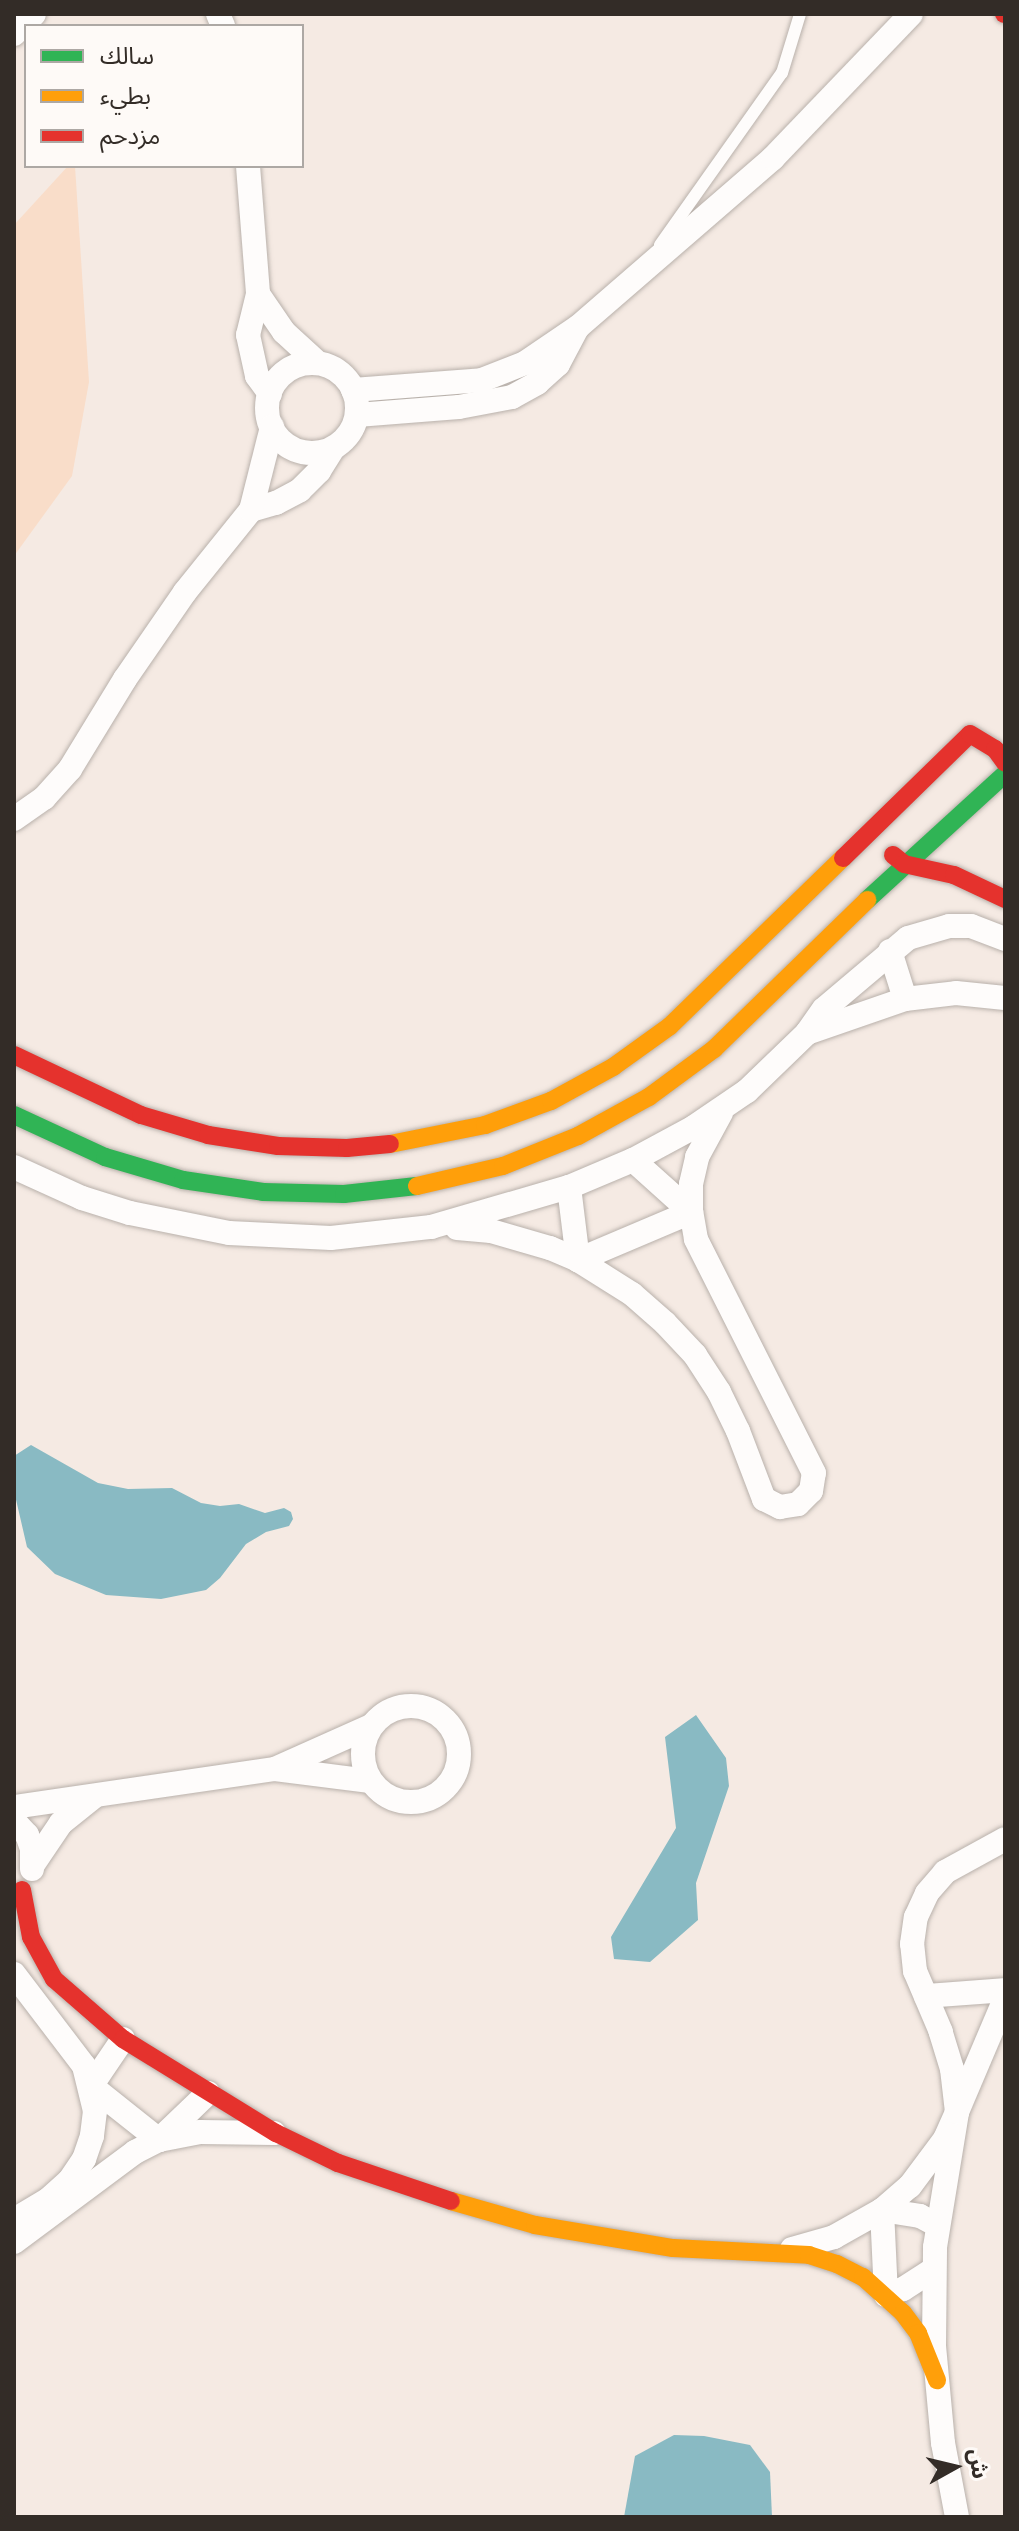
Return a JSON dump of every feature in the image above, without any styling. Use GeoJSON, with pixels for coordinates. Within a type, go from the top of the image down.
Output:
{"type":"FeatureCollection","features":[{"type":"Feature","properties":{"kind":"main road"},"geometry":{"type":"LineString","coordinates":[[14,1055],[141,1115],[208,1135],[278,1146],[347,1148],[418,1141],[485,1125],[551,1101],[613,1067],[670,1026],[970,734],[995,749],[1005,763]]}},
{"type":"Feature","properties":{"kind":"main road"},"geometry":{"type":"LineString","coordinates":[[14,1115],[105,1157],[183,1180],[263,1192],[344,1194],[424,1185],[503,1166],[578,1136],[637,1104],[714,1049],[904,864],[1005,774]]}},
{"type":"Feature","properties":{"kind":"main road"},"geometry":{"type":"LineString","coordinates":[[875,824],[884,845],[904,864],[954,875],[1005,899]]}},
{"type":"Feature","properties":{"kind":"main road"},"geometry":{"type":"LineString","coordinates":[[18,1894],[31,1937],[54,1979],[123,2039],[276,2133],[338,2163],[402,2187],[535,2225],[673,2248],[780,2251],[809,2255],[837,2264],[886,2295],[918,2333],[937,2380]]}},
{"type":"Feature","properties":{"kind":"street"},"geometry":{"type":"LineString","coordinates":[[14,34],[34,14]]}},
{"type":"Feature","properties":{"kind":"street"},"geometry":{"type":"LineString","coordinates":[[353,390],[482,380],[503,374],[578,327],[773,158],[911,14]]}},
{"type":"Feature","properties":{"kind":"street"},"geometry":{"type":"LineString","coordinates":[[248,168],[258,294],[251,314],[249,346],[257,376],[270,394]]}},
{"type":"Feature","properties":{"kind":"street"},"geometry":{"type":"LineString","coordinates":[[251,510],[276,503],[300,490],[344,440],[357,415],[353,390],[339,372],[318,363],[284,332],[258,294]]}},
{"type":"Feature","properties":{"kind":"street"},"geometry":{"type":"LineString","coordinates":[[357,415],[459,407],[512,397],[537,383],[558,364],[578,327]]}},
{"type":"Feature","properties":{"kind":"street"},"geometry":{"type":"LineString","coordinates":[[318,363],[294,367],[275,383],[268,411],[272,427],[287,445],[298,451],[333,449]]}},
{"type":"Feature","properties":{"kind":"street"},"geometry":{"type":"LineString","coordinates":[[503,374],[512,397]]}},
{"type":"Feature","properties":{"kind":"street"},"geometry":{"type":"LineString","coordinates":[[14,819],[44,798],[70,769],[133,667],[185,592],[251,510],[272,427]]}},
{"type":"Feature","properties":{"kind":"street"},"geometry":{"type":"LineString","coordinates":[[431,1227],[491,1231],[525,1239],[578,1260],[632,1294],[675,1333],[719,1392],[764,1499],[780,1507],[798,1504],[811,1491],[814,1473],[706,1265],[691,1212],[697,1157],[708,1131],[724,1109],[807,1033],[824,1009],[890,951],[928,930],[949,926],[971,926],[1005,939]]}},
{"type":"Feature","properties":{"kind":"street"},"geometry":{"type":"LineString","coordinates":[[890,951],[905,999]]}},
{"type":"Feature","properties":{"kind":"street"},"geometry":{"type":"LineString","coordinates":[[807,1033],[905,999],[956,993],[1005,998]]}},
{"type":"Feature","properties":{"kind":"street"},"geometry":{"type":"LineString","coordinates":[[14,1167],[82,1198],[130,1213],[229,1233],[331,1238],[431,1227],[569,1187],[633,1160],[724,1109]]}},
{"type":"Feature","properties":{"kind":"street"},"geometry":{"type":"LineString","coordinates":[[633,1160],[691,1212]]}},
{"type":"Feature","properties":{"kind":"street"},"geometry":{"type":"LineString","coordinates":[[569,1187],[578,1260]]}},
{"type":"Feature","properties":{"kind":"street"},"geometry":{"type":"LineString","coordinates":[[578,1260],[691,1212]]}},
{"type":"Feature","properties":{"kind":"street"},"geometry":{"type":"LineString","coordinates":[[275,1769],[371,1726],[395,1708],[426,1707],[450,1725],[460,1755],[450,1784],[425,1801],[394,1800],[370,1781],[363,1763],[364,1744],[371,1726]]}},
{"type":"Feature","properties":{"kind":"street"},"geometry":{"type":"LineString","coordinates":[[14,1807],[275,1769],[370,1781]]}},
{"type":"Feature","properties":{"kind":"street"},"geometry":{"type":"LineString","coordinates":[[18,1894],[61,1823],[100,1793]]}},
{"type":"Feature","properties":{"kind":"street"},"geometry":{"type":"LineString","coordinates":[[14,1821],[27,1835],[34,1863]]}},
{"type":"Feature","properties":{"kind":"street"},"geometry":{"type":"LineString","coordinates":[[957,2517],[937,2380],[934,2269],[937,2225],[957,2112],[952,2069],[915,1971],[912,1944],[916,1917],[927,1893],[945,1872],[1001,1848]]}},
{"type":"Feature","properties":{"kind":"street"},"geometry":{"type":"LineString","coordinates":[[14,1974],[72,2047],[91,2086],[94,2123],[84,2159],[70,2180],[49,2199],[14,2220]]}},
{"type":"Feature","properties":{"kind":"street"},"geometry":{"type":"LineString","coordinates":[[926,1996],[1005,1990]]}},
{"type":"Feature","properties":{"kind":"street"},"geometry":{"type":"LineString","coordinates":[[780,2251],[834,2237],[882,2210],[929,2163],[957,2112],[1005,1999]]}},
{"type":"Feature","properties":{"kind":"street"},"geometry":{"type":"LineString","coordinates":[[91,2086],[123,2039]]}},
{"type":"Feature","properties":{"kind":"street"},"geometry":{"type":"LineString","coordinates":[[91,2086],[159,2140]]}},
{"type":"Feature","properties":{"kind":"street"},"geometry":{"type":"LineString","coordinates":[[159,2140],[208,2093]]}},
{"type":"Feature","properties":{"kind":"street"},"geometry":{"type":"LineString","coordinates":[[14,2242],[135,2152],[159,2140],[200,2132],[276,2133]]}},
{"type":"Feature","properties":{"kind":"street"},"geometry":{"type":"LineString","coordinates":[[882,2210],[911,2213],[937,2225]]}},
{"type":"Feature","properties":{"kind":"street"},"geometry":{"type":"LineString","coordinates":[[882,2210],[886,2295],[903,2289],[934,2269]]}},
{"type":"Feature","properties":{"kind":"lane"},"geometry":{"type":"LineString","coordinates":[[641,272],[782,73],[800,14]]}},
{"type":"Feature","properties":{"kind":"shaded area"},"geometry":{"type":"Polygon","coordinates":[[[66,168],[75,168],[89,382],[72,476],[14,556],[14,225],[66,168]]]}},
{"type":"Feature","properties":{"kind":"water"},"geometry":{"type":"Polygon","coordinates":[[[31,1445],[98,1483],[128,1489],[172,1488],[201,1503],[220,1506],[239,1504],[265,1513],[284,1508],[291,1512],[293,1519],[289,1526],[266,1532],[246,1544],[220,1578],[206,1590],[161,1599],[106,1595],[55,1574],[27,1547],[14,1491],[14,1456],[31,1445]]]}},
{"type":"Feature","properties":{"kind":"water"},"geometry":{"type":"Polygon","coordinates":[[[696,1715],[726,1758],[729,1786],[696,1883],[698,1920],[650,1962],[614,1959],[611,1937],[676,1828],[665,1737],[696,1715]]]}},
{"type":"Feature","properties":{"kind":"water"},"geometry":{"type":"Polygon","coordinates":[[[674,2435],[704,2436],[750,2445],[770,2472],[772,2517],[624,2517],[635,2456],[674,2435]]]}},
{"type":"Feature","properties":{"kind":"traffic: fast"},"geometry":{"type":"LineString","coordinates":[[867,900],[1005,774]]}},
{"type":"Feature","properties":{"kind":"traffic: fast"},"geometry":{"type":"LineString","coordinates":[[14,1115],[105,1157],[183,1180],[263,1192],[344,1194],[417,1186]]}},
{"type":"Feature","properties":{"kind":"traffic: slow"},"geometry":{"type":"LineString","coordinates":[[390,1144],[485,1125],[551,1101],[613,1067],[670,1026],[843,858]]}},
{"type":"Feature","properties":{"kind":"traffic: slow"},"geometry":{"type":"LineString","coordinates":[[417,1186],[503,1166],[578,1136],[649,1097],[714,1049],[867,900]]}},
{"type":"Feature","properties":{"kind":"traffic: slow"},"geometry":{"type":"LineString","coordinates":[[451,2201],[535,2225],[673,2248],[809,2255],[837,2264],[863,2277],[903,2313],[918,2333],[937,2380]]}},
{"type":"Feature","properties":{"kind":"traffic: jam"},"geometry":{"type":"LineString","coordinates":[[843,858],[970,734],[995,749],[1005,763]]}},
{"type":"Feature","properties":{"kind":"traffic: jam"},"geometry":{"type":"LineString","coordinates":[[893,855],[904,864],[954,875],[1005,899]]}},
{"type":"Feature","properties":{"kind":"traffic: jam"},"geometry":{"type":"LineString","coordinates":[[14,1055],[141,1115],[208,1135],[278,1146],[347,1148],[390,1144]]}},
{"type":"Feature","properties":{"kind":"traffic: jam"},"geometry":{"type":"LineString","coordinates":[[22,1890],[31,1937],[54,1979],[123,2039],[276,2133],[338,2163],[451,2201]]}}]}
